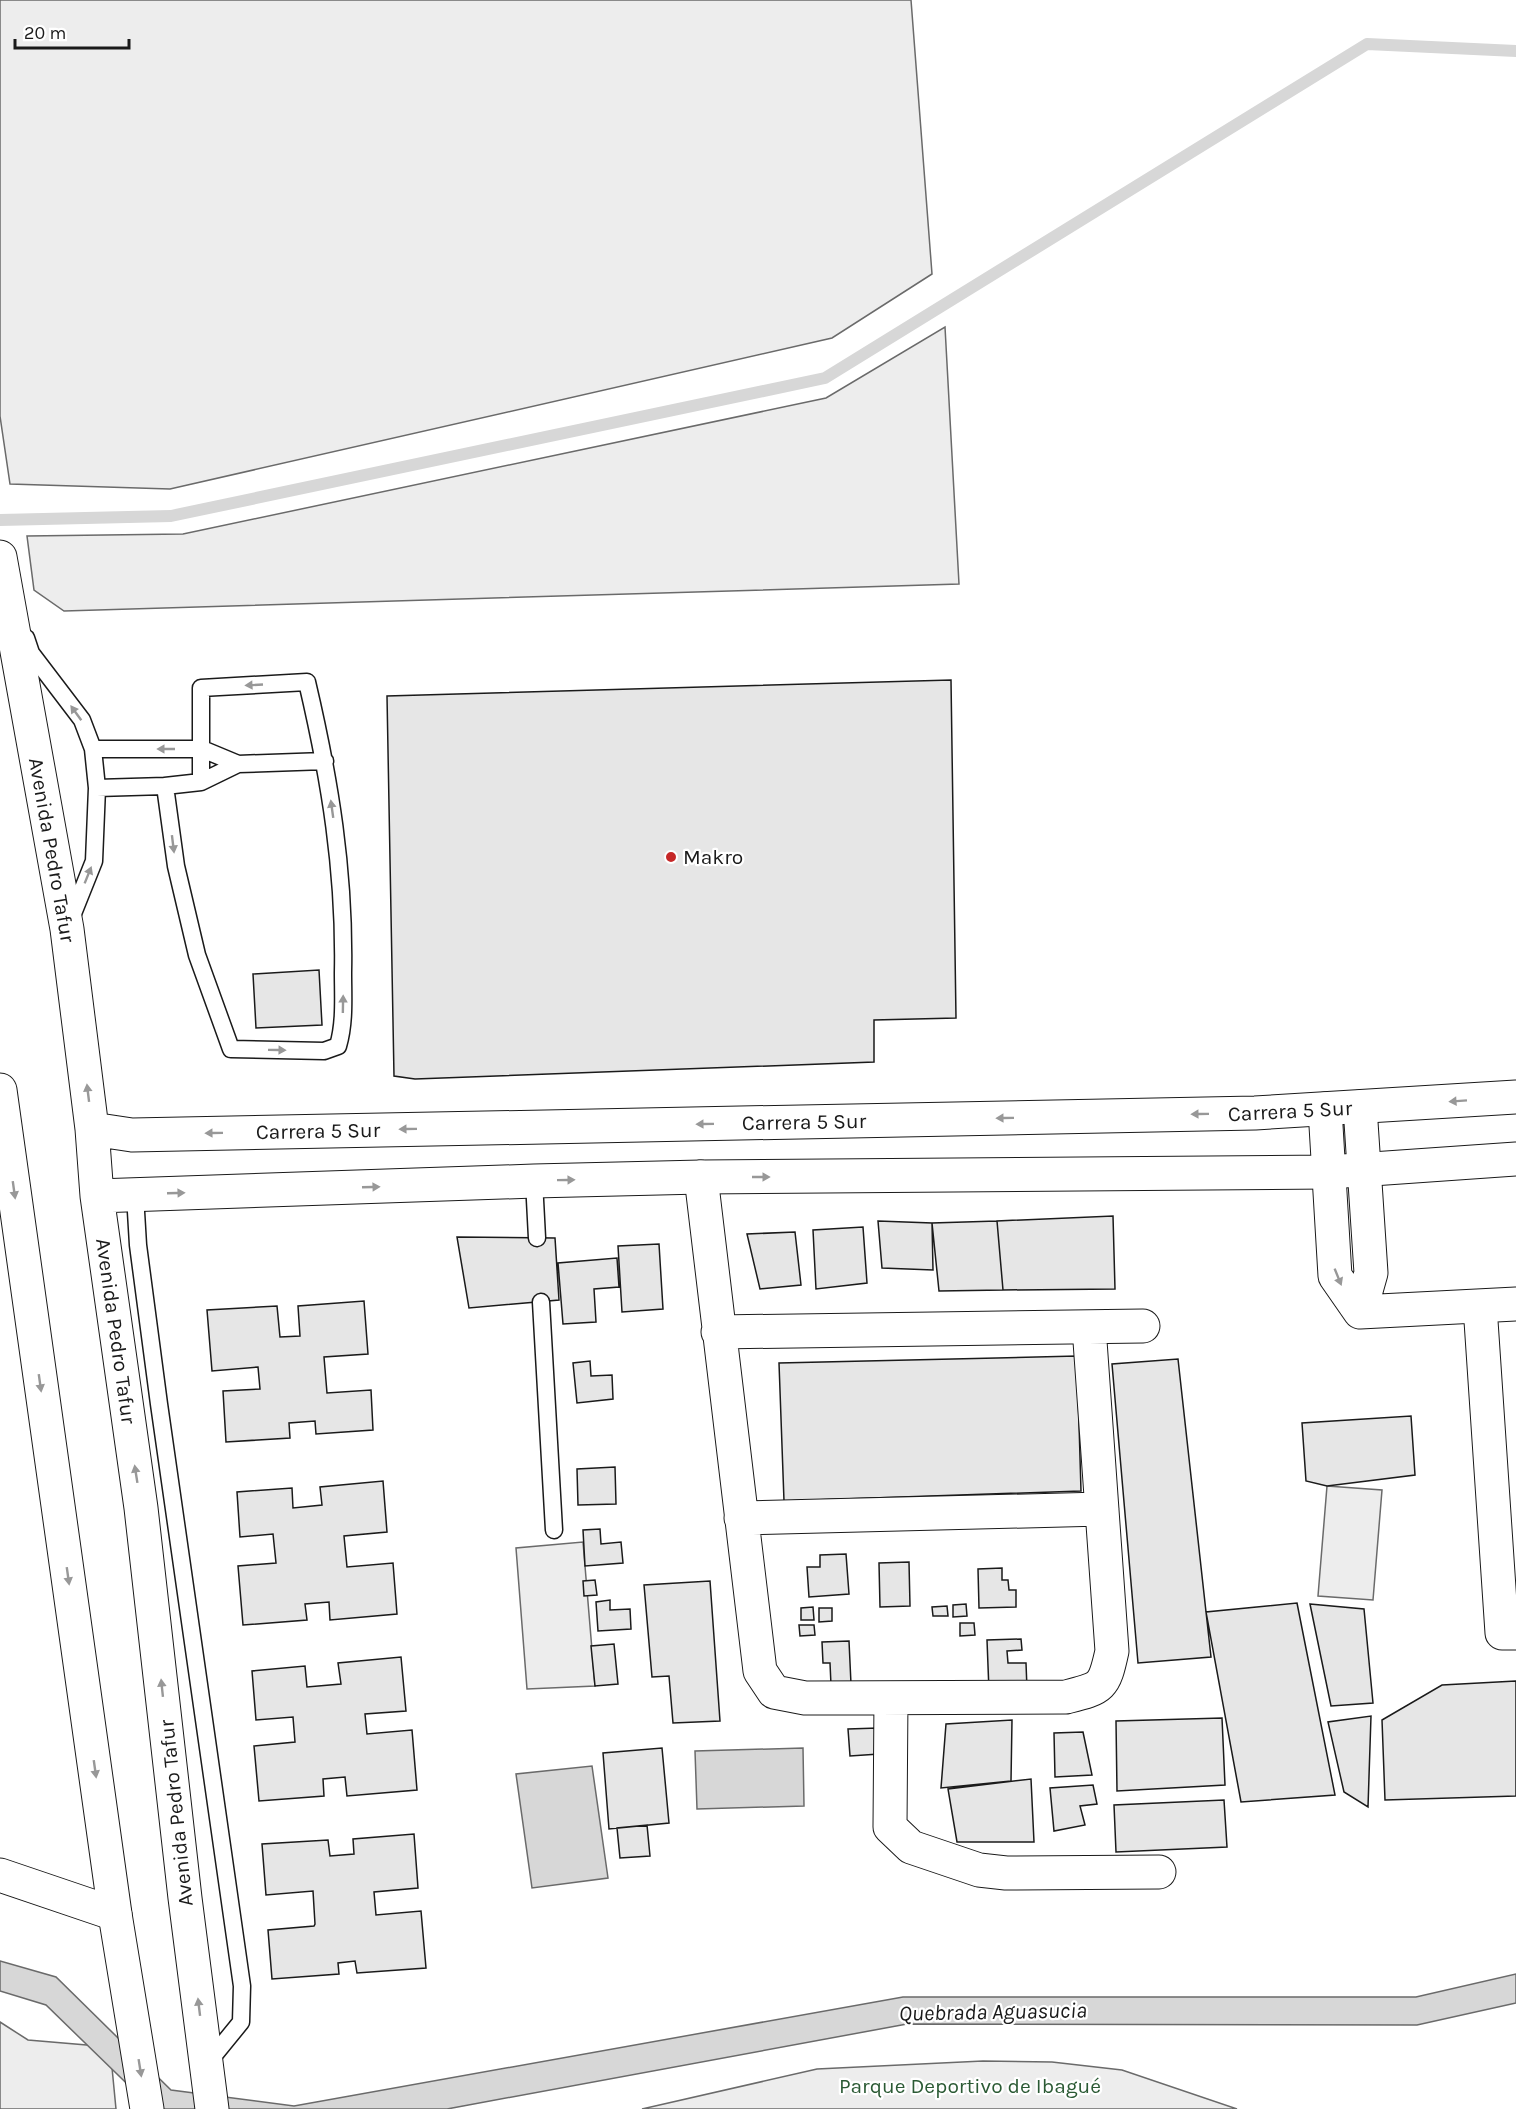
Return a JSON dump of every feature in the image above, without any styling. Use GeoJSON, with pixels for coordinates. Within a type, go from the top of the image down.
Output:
{"type":"FeatureCollection","features":[{"type":"Feature","properties":{"kind":"street","name":"Avenida Pedro Tafur"},"geometry":{"type":"LineString","coordinates":[[2,571],[67,929],[92,1129],[97,1196],[141,1508],[212,2109]]}},
{"type":"Feature","properties":{"kind":"street"},"geometry":{"type":"LineString","coordinates":[[0,1090],[115,1914],[147,2109]]}},
{"type":"Feature","properties":{"kind":"street","name":"Carrera 5 Sur"},"geometry":{"type":"LineString","coordinates":[[92,1129],[132,1135],[1243,1114],[1516,1097]]}},
{"type":"Feature","properties":{"kind":"street"},"geometry":{"type":"LineString","coordinates":[[1360,1107],[1371,1273],[1360,1312]]}},
{"type":"Feature","properties":{"kind":"street"},"geometry":{"type":"LineString","coordinates":[[1324,1109],[1335,1276],[1360,1312]]}},
{"type":"Feature","properties":{"kind":"street"},"geometry":{"type":"LineString","coordinates":[[97,1196],[534,1181],[1329,1172],[1516,1159]]}},
{"type":"Feature","properties":{"kind":"street"},"geometry":{"type":"LineString","coordinates":[[701,1178],[760,1671],[774,1692],[805,1698],[1066,1697],[1094,1690],[1106,1676],[1112,1651],[1089,1327]]}},
{"type":"Feature","properties":{"kind":"street"},"geometry":{"type":"LineString","coordinates":[[1360,1312],[1516,1304]]}},
{"type":"Feature","properties":{"kind":"street"},"geometry":{"type":"LineString","coordinates":[[1480,1306],[1504,1468],[1502,1633],[1516,1633]]}},
{"type":"Feature","properties":{"kind":"street"},"geometry":{"type":"LineString","coordinates":[[718,1332],[1143,1326]]}},
{"type":"Feature","properties":{"kind":"street"},"geometry":{"type":"LineString","coordinates":[[741,1518],[1102,1509]]}},
{"type":"Feature","properties":{"kind":"street"},"geometry":{"type":"LineString","coordinates":[[891,1698],[890,1827],[911,1848],[979,1870],[1006,1873],[1159,1872]]}},
{"type":"Feature","properties":{"kind":"street"},"geometry":{"type":"LineString","coordinates":[[0,1875],[115,1914]]}},
{"type":"Feature","properties":{"kind":"lane"},"geometry":{"type":"LineString","coordinates":[[2,571],[32,652],[82,720],[93,749],[97,788],[94,861],[67,929]]}},
{"type":"Feature","properties":{"kind":"lane"},"geometry":{"type":"LineString","coordinates":[[165,786],[176,866],[197,955],[231,1049],[324,1051],[338,1046],[342,1031],[344,944],[340,862],[325,761],[307,682],[201,688],[201,782]]}},
{"type":"Feature","properties":{"kind":"lane"},"geometry":{"type":"LineString","coordinates":[[93,749],[202,749],[238,764]]}},
{"type":"Feature","properties":{"kind":"lane"},"geometry":{"type":"LineString","coordinates":[[97,788],[165,786],[201,782],[238,764],[325,761]]}},
{"type":"Feature","properties":{"kind":"lane"},"geometry":{"type":"LineString","coordinates":[[534,1181],[537,1238]]}},
{"type":"Feature","properties":{"kind":"lane"},"geometry":{"type":"LineString","coordinates":[[135,1195],[138,1245],[242,1986],[241,2022],[206,2065]]}},
{"type":"Feature","properties":{"kind":"lane"},"geometry":{"type":"LineString","coordinates":[[541,1302],[554,1530]]}},
{"type":"Feature","properties":{"kind":"lane"},"geometry":{"type":"LineString","coordinates":[[141,1508],[173,1502]]}},
{"type":"Feature","properties":{"kind":"green space"},"geometry":{"type":"Polygon","coordinates":[[[0,0],[911,0],[932,274],[832,338],[170,489],[10,484],[0,416],[0,0]]]}},
{"type":"Feature","properties":{"kind":"green space"},"geometry":{"type":"Polygon","coordinates":[[[945,327],[959,584],[64,611],[34,590],[27,536],[183,534],[826,398],[945,327]]]}},
{"type":"Feature","properties":{"kind":"green space"},"geometry":{"type":"Polygon","coordinates":[[[1327,1486],[1382,1490],[1373,1600],[1318,1596],[1327,1486]]]}},
{"type":"Feature","properties":{"kind":"green space"},"geometry":{"type":"Polygon","coordinates":[[[583,1542],[595,1686],[527,1689],[516,1548],[583,1542]]]}},
{"type":"Feature","properties":{"kind":"green space"},"geometry":{"type":"Polygon","coordinates":[[[0,2022],[28,2040],[110,2047],[116,2109],[0,2109],[0,2022]]]}},
{"type":"Feature","properties":{"kind":"green space","name":"Parque Deportivo de Ibagué"},"geometry":{"type":"Polygon","coordinates":[[[983,2061],[1052,2062],[1122,2070],[1237,2109],[642,2109],[817,2069],[983,2061]]]}},
{"type":"Feature","properties":{"kind":"water"},"geometry":{"type":"Polygon","coordinates":[[[803,1748],[804,1806],[697,1809],[695,1751],[803,1748]]]}},
{"type":"Feature","properties":{"kind":"water"},"geometry":{"type":"Polygon","coordinates":[[[592,1766],[608,1878],[532,1888],[516,1774],[592,1766]]]}},
{"type":"Feature","properties":{"kind":"water","name":"Quebrada Aguasucia"},"geometry":{"type":"Polygon","coordinates":[[[0,1961],[56,1977],[171,2090],[294,2106],[903,1997],[1416,1997],[1516,1974],[1516,2003],[1417,2025],[907,2024],[447,2109],[153,2109],[46,2005],[0,1991],[0,1961]]]}},
{"type":"Feature","properties":{"kind":"building","name":"Makro"},"geometry":{"type":"Polygon","coordinates":[[[951,680],[956,1018],[874,1020],[874,1062],[415,1079],[394,1076],[387,696],[951,680]]]}},
{"type":"Feature","properties":{"kind":"building"},"geometry":{"type":"Polygon","coordinates":[[[319,970],[322,1025],[256,1028],[253,974],[319,970]]]}},
{"type":"Feature","properties":{"kind":"building"},"geometry":{"type":"Polygon","coordinates":[[[1113,1216],[1115,1289],[1003,1290],[997,1221],[1113,1216]]]}},
{"type":"Feature","properties":{"kind":"building"},"geometry":{"type":"Polygon","coordinates":[[[878,1221],[932,1223],[933,1270],[882,1268],[878,1221]]]}},
{"type":"Feature","properties":{"kind":"building"},"geometry":{"type":"Polygon","coordinates":[[[997,1221],[1003,1290],[939,1291],[932,1223],[997,1221]]]}},
{"type":"Feature","properties":{"kind":"building"},"geometry":{"type":"Polygon","coordinates":[[[863,1227],[867,1283],[816,1289],[813,1230],[863,1227]]]}},
{"type":"Feature","properties":{"kind":"building"},"geometry":{"type":"Polygon","coordinates":[[[795,1232],[801,1285],[760,1289],[747,1234],[795,1232]]]}},
{"type":"Feature","properties":{"kind":"building"},"geometry":{"type":"Polygon","coordinates":[[[457,1237],[555,1238],[559,1300],[469,1308],[457,1237]]]}},
{"type":"Feature","properties":{"kind":"building"},"geometry":{"type":"Polygon","coordinates":[[[659,1244],[663,1309],[622,1312],[618,1246],[659,1244]]]}},
{"type":"Feature","properties":{"kind":"building"},"geometry":{"type":"Polygon","coordinates":[[[617,1258],[619,1287],[594,1289],[596,1322],[563,1324],[558,1263],[617,1258]]]}},
{"type":"Feature","properties":{"kind":"building"},"geometry":{"type":"Polygon","coordinates":[[[364,1301],[368,1354],[324,1357],[327,1393],[371,1390],[373,1430],[316,1434],[315,1421],[289,1423],[290,1438],[226,1442],[223,1391],[260,1389],[258,1367],[212,1371],[207,1310],[277,1306],[280,1337],[300,1336],[298,1306],[364,1301]]]}},
{"type":"Feature","properties":{"kind":"building"},"geometry":{"type":"Polygon","coordinates":[[[1077,1356],[1081,1491],[784,1501],[779,1363],[1077,1356]]]}},
{"type":"Feature","properties":{"kind":"building"},"geometry":{"type":"Polygon","coordinates":[[[1178,1359],[1211,1657],[1138,1663],[1112,1364],[1178,1359]]]}},
{"type":"Feature","properties":{"kind":"building"},"geometry":{"type":"Polygon","coordinates":[[[590,1361],[591,1376],[612,1375],[613,1399],[577,1403],[573,1363],[590,1361]]]}},
{"type":"Feature","properties":{"kind":"building"},"geometry":{"type":"Polygon","coordinates":[[[1411,1416],[1415,1475],[1327,1486],[1306,1481],[1302,1423],[1411,1416]]]}},
{"type":"Feature","properties":{"kind":"building"},"geometry":{"type":"Polygon","coordinates":[[[615,1467],[616,1504],[578,1505],[577,1469],[615,1467]]]}},
{"type":"Feature","properties":{"kind":"building"},"geometry":{"type":"Polygon","coordinates":[[[383,1481],[387,1532],[344,1536],[347,1567],[393,1563],[397,1614],[330,1620],[329,1602],[305,1604],[307,1620],[243,1625],[238,1566],[276,1563],[273,1534],[240,1537],[237,1492],[292,1488],[293,1508],[322,1505],[320,1487],[383,1481]]]}},
{"type":"Feature","properties":{"kind":"building"},"geometry":{"type":"Polygon","coordinates":[[[600,1529],[601,1544],[621,1542],[623,1563],[585,1566],[583,1530],[600,1529]]]}},
{"type":"Feature","properties":{"kind":"building"},"geometry":{"type":"Polygon","coordinates":[[[846,1554],[849,1594],[809,1597],[807,1567],[820,1567],[820,1555],[846,1554]]]}},
{"type":"Feature","properties":{"kind":"building"},"geometry":{"type":"Polygon","coordinates":[[[909,1562],[910,1606],[880,1607],[879,1563],[909,1562]]]}},
{"type":"Feature","properties":{"kind":"building"},"geometry":{"type":"Polygon","coordinates":[[[1002,1568],[1002,1580],[1008,1580],[1009,1590],[1016,1590],[1016,1607],[979,1608],[978,1569],[1002,1568]]]}},
{"type":"Feature","properties":{"kind":"building"},"geometry":{"type":"Polygon","coordinates":[[[595,1580],[597,1595],[584,1596],[583,1581],[595,1580]]]}},
{"type":"Feature","properties":{"kind":"building"},"geometry":{"type":"Polygon","coordinates":[[[710,1581],[720,1721],[673,1723],[669,1676],[652,1677],[644,1585],[710,1581]]]}},
{"type":"Feature","properties":{"kind":"building"},"geometry":{"type":"Polygon","coordinates":[[[610,1600],[610,1610],[630,1609],[631,1629],[598,1631],[596,1602],[610,1600]]]}},
{"type":"Feature","properties":{"kind":"building"},"geometry":{"type":"Polygon","coordinates":[[[1297,1603],[1335,1795],[1241,1802],[1206,1612],[1297,1603]]]}},
{"type":"Feature","properties":{"kind":"building"},"geometry":{"type":"Polygon","coordinates":[[[966,1604],[967,1616],[953,1617],[953,1605],[966,1604]]]}},
{"type":"Feature","properties":{"kind":"building"},"geometry":{"type":"Polygon","coordinates":[[[1310,1604],[1364,1609],[1373,1703],[1331,1706],[1310,1604]]]}},
{"type":"Feature","properties":{"kind":"building"},"geometry":{"type":"Polygon","coordinates":[[[947,1606],[948,1616],[933,1616],[932,1607],[947,1606]]]}},
{"type":"Feature","properties":{"kind":"building"},"geometry":{"type":"Polygon","coordinates":[[[813,1607],[814,1620],[801,1620],[801,1608],[813,1607]]]}},
{"type":"Feature","properties":{"kind":"building"},"geometry":{"type":"Polygon","coordinates":[[[819,1608],[832,1608],[832,1621],[819,1622],[819,1608]]]}},
{"type":"Feature","properties":{"kind":"building"},"geometry":{"type":"Polygon","coordinates":[[[960,1623],[974,1623],[975,1635],[960,1636],[960,1623]]]}},
{"type":"Feature","properties":{"kind":"building"},"geometry":{"type":"Polygon","coordinates":[[[799,1625],[814,1625],[815,1635],[800,1636],[799,1625]]]}},
{"type":"Feature","properties":{"kind":"building"},"geometry":{"type":"Polygon","coordinates":[[[1021,1639],[1022,1650],[1007,1651],[1008,1663],[1026,1663],[1027,1689],[989,1691],[987,1640],[1021,1639]]]}},
{"type":"Feature","properties":{"kind":"building"},"geometry":{"type":"Polygon","coordinates":[[[849,1641],[851,1684],[831,1685],[830,1663],[823,1663],[822,1642],[849,1641]]]}},
{"type":"Feature","properties":{"kind":"building"},"geometry":{"type":"Polygon","coordinates":[[[614,1644],[618,1684],[595,1686],[591,1646],[614,1644]]]}},
{"type":"Feature","properties":{"kind":"building"},"geometry":{"type":"Polygon","coordinates":[[[401,1657],[406,1711],[365,1714],[367,1734],[412,1730],[417,1790],[347,1796],[345,1777],[323,1779],[324,1796],[259,1801],[254,1746],[295,1742],[293,1717],[256,1720],[252,1671],[305,1666],[307,1687],[341,1684],[338,1663],[401,1657]]]}},
{"type":"Feature","properties":{"kind":"building"},"geometry":{"type":"Polygon","coordinates":[[[1516,1681],[1516,1796],[1385,1800],[1382,1720],[1442,1685],[1516,1681]]]}},
{"type":"Feature","properties":{"kind":"building"},"geometry":{"type":"Polygon","coordinates":[[[1371,1716],[1368,1807],[1344,1792],[1328,1722],[1371,1716]]]}},
{"type":"Feature","properties":{"kind":"building"},"geometry":{"type":"Polygon","coordinates":[[[1222,1718],[1225,1785],[1117,1791],[1116,1721],[1222,1718]]]}},
{"type":"Feature","properties":{"kind":"building"},"geometry":{"type":"Polygon","coordinates":[[[1012,1720],[1011,1781],[941,1788],[946,1724],[1012,1720]]]}},
{"type":"Feature","properties":{"kind":"building"},"geometry":{"type":"Polygon","coordinates":[[[878,1728],[879,1754],[850,1756],[848,1729],[878,1728]]]}},
{"type":"Feature","properties":{"kind":"building"},"geometry":{"type":"Polygon","coordinates":[[[1083,1732],[1092,1775],[1055,1777],[1054,1733],[1083,1732]]]}},
{"type":"Feature","properties":{"kind":"building"},"geometry":{"type":"Polygon","coordinates":[[[662,1748],[669,1823],[609,1829],[603,1753],[662,1748]]]}},
{"type":"Feature","properties":{"kind":"building"},"geometry":{"type":"Polygon","coordinates":[[[1031,1779],[1034,1842],[957,1842],[948,1789],[1031,1779]]]}},
{"type":"Feature","properties":{"kind":"building"},"geometry":{"type":"Polygon","coordinates":[[[1093,1785],[1097,1804],[1080,1806],[1085,1825],[1054,1831],[1050,1788],[1093,1785]]]}},
{"type":"Feature","properties":{"kind":"building"},"geometry":{"type":"Polygon","coordinates":[[[1224,1800],[1227,1847],[1116,1852],[1114,1805],[1224,1800]]]}},
{"type":"Feature","properties":{"kind":"building"},"geometry":{"type":"Polygon","coordinates":[[[647,1825],[650,1856],[620,1858],[617,1828],[647,1825]]]}},
{"type":"Feature","properties":{"kind":"building"},"geometry":{"type":"Polygon","coordinates":[[[414,1834],[418,1888],[374,1892],[376,1915],[421,1911],[426,1968],[357,1973],[355,1961],[338,1963],[339,1974],[272,1979],[268,1930],[314,1926],[313,1891],[266,1895],[262,1844],[328,1840],[330,1856],[354,1854],[353,1839],[414,1834]]]}},
{"type":"Feature","properties":{"kind":"waterway"},"geometry":{"type":"LineString","coordinates":[[0,520],[171,516],[825,378],[1367,44],[1516,51]]}},
{"type":"Feature","properties":{"kind":"place","name":"Makro"},"geometry":{"type":"Point","coordinates":[671,857]}}]}
